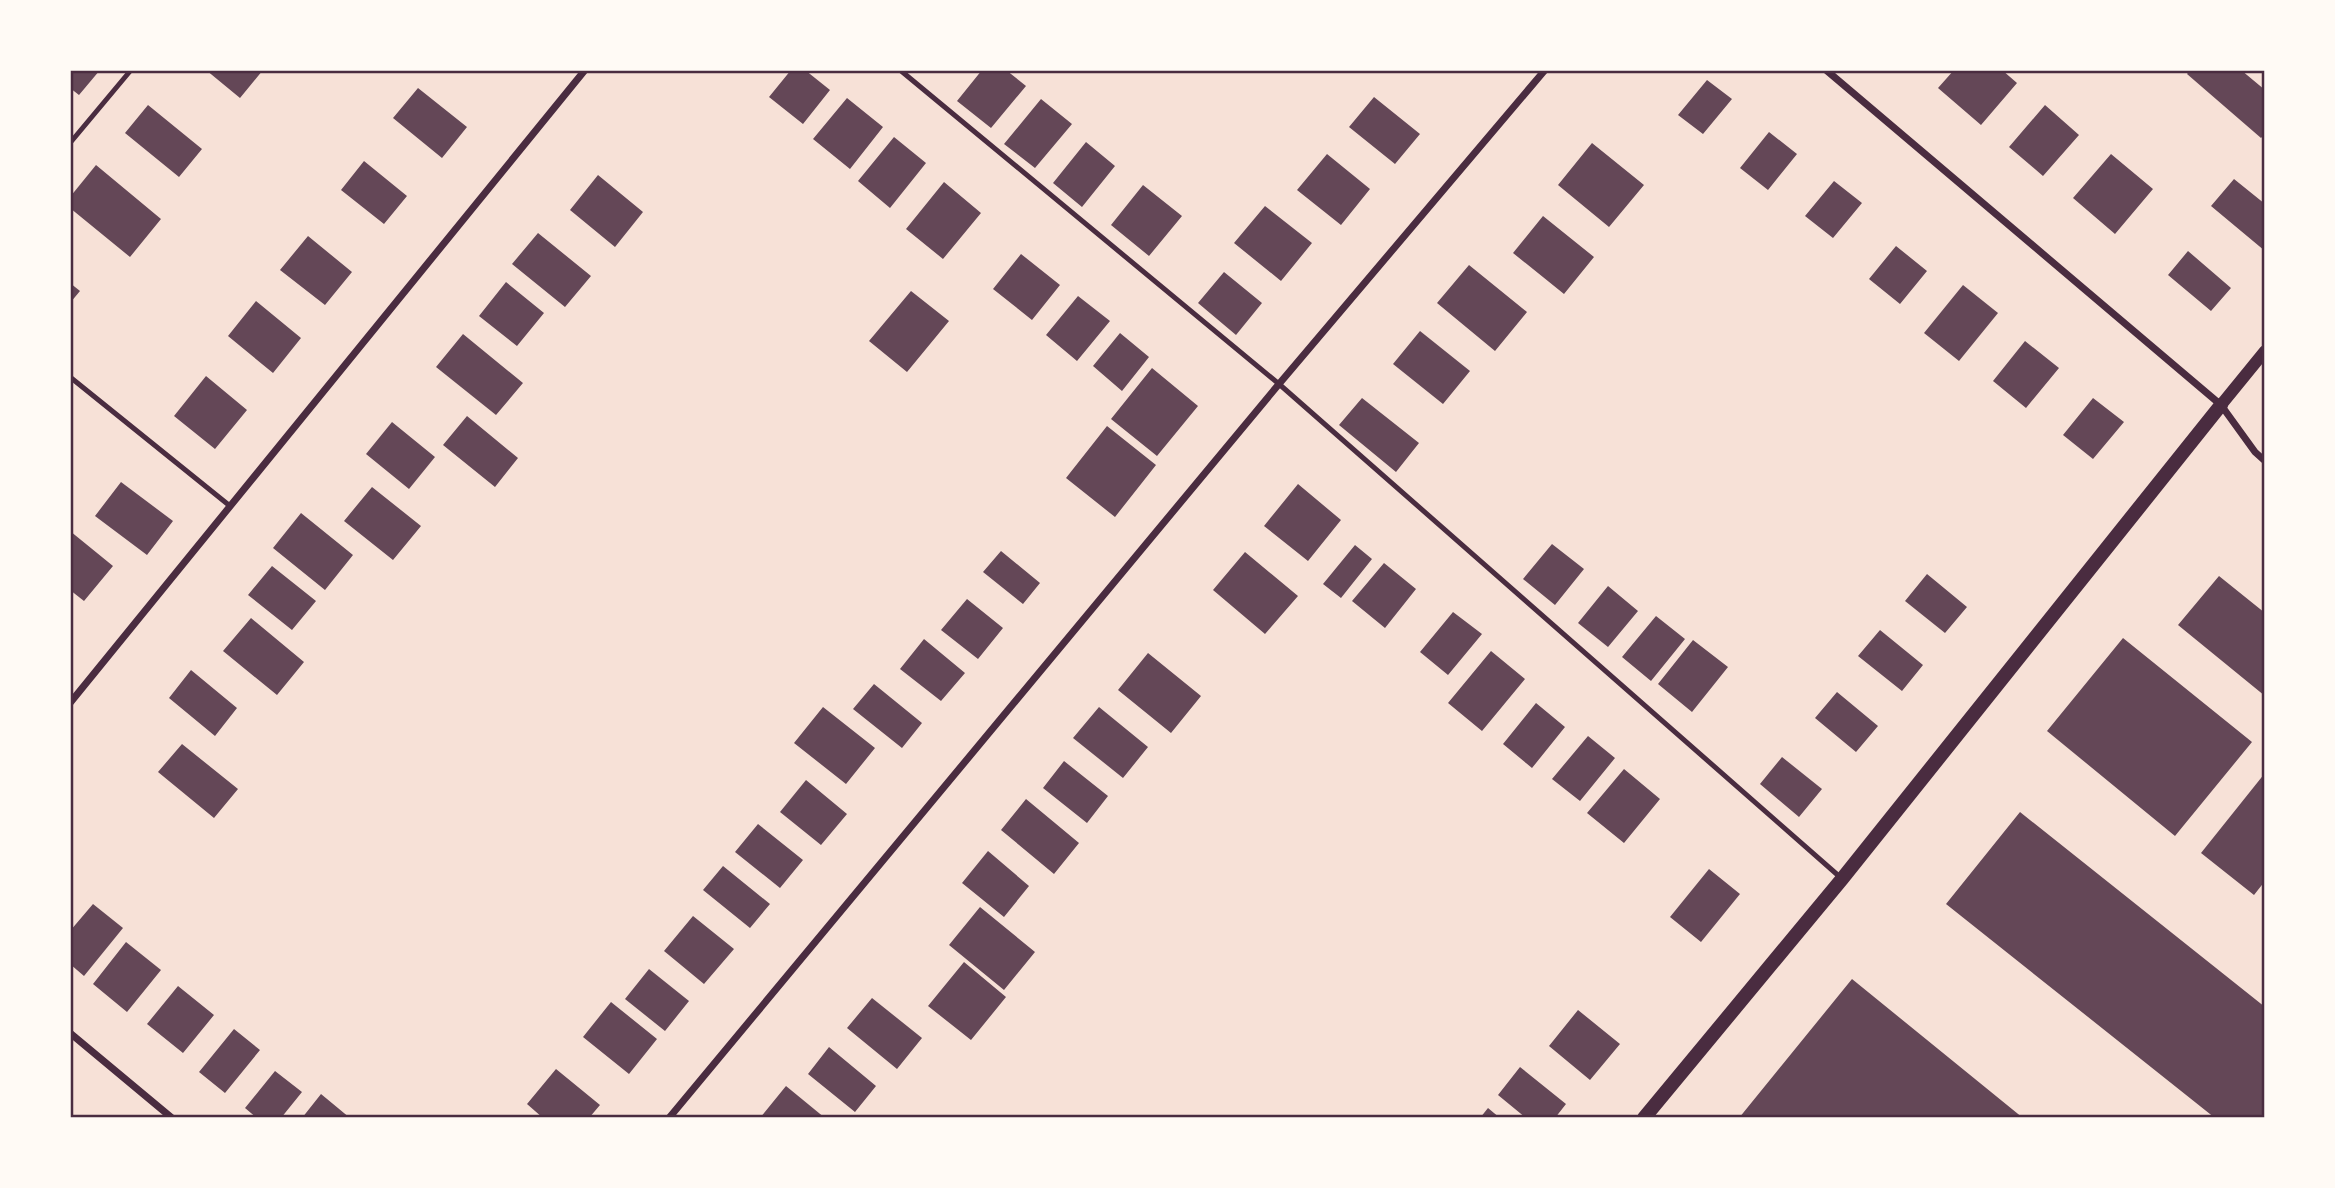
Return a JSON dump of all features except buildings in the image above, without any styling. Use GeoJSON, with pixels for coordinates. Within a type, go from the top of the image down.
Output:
{"type":"FeatureCollection","features":[{"type":"Feature","properties":{"kind":"main road"},"geometry":{"type":"LineString","coordinates":[[1644,1118],[1842,879],[2221,405]]}},
{"type":"Feature","properties":{"kind":"street"},"geometry":{"type":"LineString","coordinates":[[70,703],[585,70]]}},
{"type":"Feature","properties":{"kind":"street"},"geometry":{"type":"LineString","coordinates":[[669,1118],[1279,384],[1545,70]]}},
{"type":"Feature","properties":{"kind":"street"},"geometry":{"type":"LineString","coordinates":[[1826,70],[2221,405],[2255,452],[2265,461]]}},
{"type":"Feature","properties":{"kind":"street"},"geometry":{"type":"LineString","coordinates":[[2221,405],[2265,351]]}},
{"type":"Feature","properties":{"kind":"street"},"geometry":{"type":"LineString","coordinates":[[70,1033],[172,1118]]}},
{"type":"Feature","properties":{"kind":"lane"},"geometry":{"type":"LineString","coordinates":[[70,143],[131,70]]}},
{"type":"Feature","properties":{"kind":"lane"},"geometry":{"type":"LineString","coordinates":[[900,70],[1279,384],[1842,879]]}},
{"type":"Feature","properties":{"kind":"lane"},"geometry":{"type":"LineString","coordinates":[[70,377],[230,506]]}}]}
